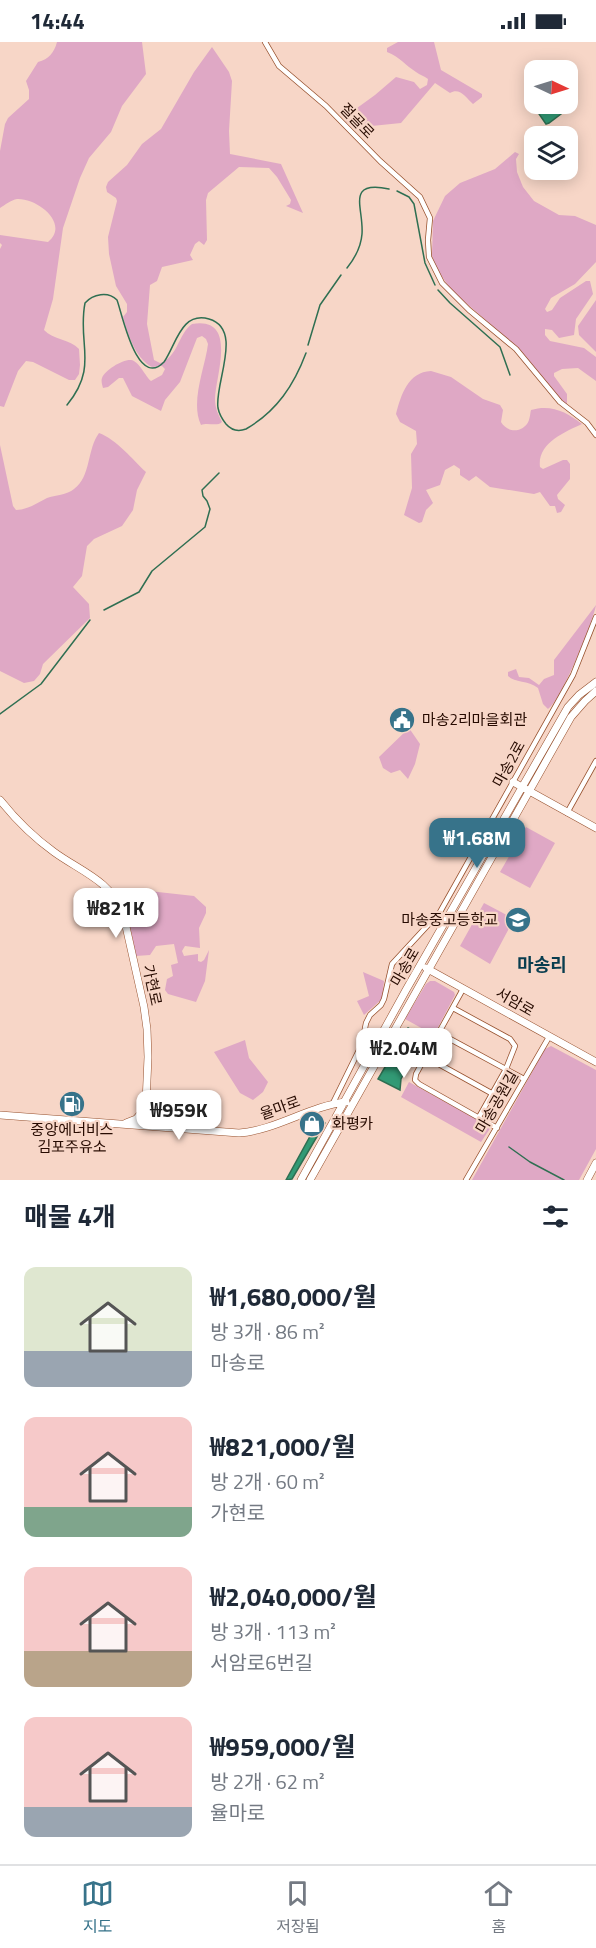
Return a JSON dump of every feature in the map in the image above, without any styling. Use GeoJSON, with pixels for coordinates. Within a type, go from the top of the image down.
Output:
{"type":"FeatureCollection","features":[{"type":"Feature","properties":{"kind":"street","name":"절골로"},"geometry":{"type":"LineString","coordinates":[[264,42],[279,66],[326,106],[380,161],[415,191],[430,218],[429,257],[442,283],[454,297],[516,349],[560,402],[588,423],[596,435]]}},
{"type":"Feature","properties":{"kind":"street","name":"마송2로"},"geometry":{"type":"LineString","coordinates":[[333,1103],[362,1044],[366,1023],[384,999],[392,964],[440,912],[573,675],[596,617]]}},
{"type":"Feature","properties":{"kind":"street","name":"마송로"},"geometry":{"type":"LineString","coordinates":[[526,790],[568,707],[596,682]]}},
{"type":"Feature","properties":{"kind":"street","name":"마송로"},"geometry":{"type":"LineString","coordinates":[[301,1180],[526,790],[571,717],[596,691]]}},
{"type":"Feature","properties":{"kind":"street"},"geometry":{"type":"LineString","coordinates":[[567,813],[596,761]]}},
{"type":"Feature","properties":{"kind":"street"},"geometry":{"type":"LineString","coordinates":[[513,782],[596,828]]}},
{"type":"Feature","properties":{"kind":"street","name":"가현로"},"geometry":{"type":"LineString","coordinates":[[0,800],[26,830],[54,852],[105,885],[118,900],[144,1007],[148,1057],[144,1126]]}},
{"type":"Feature","properties":{"kind":"street","name":"마송로"},"geometry":{"type":"LineString","coordinates":[[310,1180],[424,967]]}},
{"type":"Feature","properties":{"kind":"street","name":"서암로"},"geometry":{"type":"LineString","coordinates":[[424,967],[596,1062]]}},
{"type":"Feature","properties":{"kind":"street"},"geometry":{"type":"LineString","coordinates":[[463,988],[416,1074],[417,1082],[497,1128]]}},
{"type":"Feature","properties":{"kind":"street"},"geometry":{"type":"LineString","coordinates":[[453,1008],[514,1042],[514,1052],[479,1117]]}},
{"type":"Feature","properties":{"kind":"street"},"geometry":{"type":"LineString","coordinates":[[439,1033],[524,1079]]}},
{"type":"Feature","properties":{"kind":"street","name":"마송공원길"},"geometry":{"type":"LineString","coordinates":[[466,1180],[549,1037]]}},
{"type":"Feature","properties":{"kind":"street"},"geometry":{"type":"LineString","coordinates":[[426,1057],[493,1094]]}},
{"type":"Feature","properties":{"kind":"street","name":"율마로"},"geometry":{"type":"LineString","coordinates":[[0,1114],[246,1132],[270,1127],[333,1103],[354,1101]]}},
{"type":"Feature","properties":{"kind":"street"},"geometry":{"type":"LineString","coordinates":[[122,1124],[136,1119],[146,1106]]}},
{"type":"Feature","properties":{"kind":"street"},"geometry":{"type":"LineString","coordinates":[[146,1106],[151,1119],[167,1128]]}},
{"type":"Feature","properties":{"kind":"street"},"geometry":{"type":"LineString","coordinates":[[587,1180],[596,1163]]}},
{"type":"Feature","properties":{"kind":"shaded area"},"geometry":{"type":"Polygon","coordinates":[[[57,42],[142,42],[146,74],[122,106],[111,132],[89,158],[63,228],[53,299],[44,330],[79,349],[79,374],[75,380],[69,380],[33,362],[26,361],[18,371],[4,407],[0,406],[0,249],[2,245],[0,235],[48,242],[54,235],[55,228],[49,213],[34,203],[17,199],[0,208],[0,151],[8,118],[29,99],[26,81],[38,62],[50,55],[57,42]]]}},
{"type":"Feature","properties":{"kind":"shaded area"},"geometry":{"type":"Polygon","coordinates":[[[398,42],[434,42],[441,70],[482,94],[482,97],[473,104],[460,92],[450,93],[435,83],[401,123],[352,128],[345,120],[346,116],[396,77],[414,82],[420,89],[427,85],[428,79],[387,52],[387,48],[398,42]]]}},
{"type":"Feature","properties":{"kind":"shaded area"},"geometry":{"type":"Polygon","coordinates":[[[212,47],[229,72],[232,81],[230,154],[281,164],[303,213],[286,206],[291,200],[269,168],[239,167],[208,193],[206,200],[207,240],[204,245],[199,241],[195,244],[190,255],[193,260],[162,267],[157,281],[150,285],[147,324],[154,360],[160,363],[171,356],[187,328],[192,324],[206,324],[215,329],[220,338],[220,363],[215,399],[222,422],[201,425],[197,406],[208,344],[202,336],[197,338],[180,382],[165,400],[161,411],[132,396],[123,378],[103,388],[104,375],[124,361],[134,361],[151,381],[162,375],[165,369],[162,366],[152,367],[141,358],[127,331],[123,317],[127,312],[127,304],[116,286],[109,254],[108,237],[117,201],[107,192],[106,187],[108,182],[127,165],[142,144],[161,129],[194,72],[212,47]]]}},
{"type":"Feature","properties":{"kind":"shaded area"},"geometry":{"type":"Polygon","coordinates":[[[539,114],[561,114],[549,123],[546,124],[539,114]]]}},
{"type":"Feature","properties":{"kind":"shaded area"},"geometry":{"type":"Polygon","coordinates":[[[515,152],[519,154],[516,159],[517,172],[523,187],[534,201],[559,215],[575,216],[596,225],[596,262],[575,284],[551,298],[545,309],[547,312],[552,310],[560,298],[586,281],[590,281],[593,294],[576,319],[574,335],[559,338],[552,330],[545,329],[545,335],[550,341],[584,348],[596,357],[596,381],[578,368],[562,369],[554,373],[567,394],[567,405],[519,349],[451,290],[437,269],[432,256],[433,221],[445,196],[460,183],[495,169],[515,152]]]}},
{"type":"Feature","properties":{"kind":"shaded area"},"geometry":{"type":"Polygon","coordinates":[[[596,300],[596,352],[579,335],[578,326],[596,300]]]}},
{"type":"Feature","properties":{"kind":"shaded area"},"geometry":{"type":"Polygon","coordinates":[[[431,371],[451,377],[483,399],[500,405],[503,410],[501,422],[509,429],[517,430],[524,427],[529,421],[531,410],[538,408],[558,410],[582,424],[547,445],[540,459],[540,467],[543,469],[563,460],[567,460],[570,464],[570,479],[557,495],[565,505],[561,512],[557,513],[555,506],[550,506],[540,492],[534,494],[490,487],[476,476],[469,481],[460,475],[460,469],[454,465],[445,470],[440,485],[426,490],[433,503],[426,510],[422,522],[419,523],[404,515],[412,488],[411,454],[417,444],[416,431],[400,422],[396,414],[403,392],[411,380],[423,372],[431,371]]]}},
{"type":"Feature","properties":{"kind":"shaded area"},"geometry":{"type":"Polygon","coordinates":[[[99,433],[118,445],[146,472],[137,490],[133,510],[122,526],[94,539],[87,546],[82,576],[73,587],[89,604],[90,618],[43,664],[40,674],[34,681],[24,683],[0,671],[0,445],[13,506],[16,510],[20,510],[74,489],[83,477],[99,433]]]}},
{"type":"Feature","properties":{"kind":"shaded area"},"geometry":{"type":"Polygon","coordinates":[[[596,605],[568,677],[561,692],[548,709],[543,704],[538,688],[514,680],[508,676],[508,672],[516,669],[519,677],[529,678],[539,685],[544,679],[554,675],[554,660],[596,605]]]}},
{"type":"Feature","properties":{"kind":"shaded area"},"geometry":{"type":"Polygon","coordinates":[[[409,728],[420,744],[408,779],[400,770],[391,773],[383,768],[379,757],[409,728]]]}},
{"type":"Feature","properties":{"kind":"shaded area"},"geometry":{"type":"Polygon","coordinates":[[[526,827],[555,843],[530,888],[500,872],[526,827]]]}},
{"type":"Feature","properties":{"kind":"shaded area"},"geometry":{"type":"Polygon","coordinates":[[[122,888],[194,896],[206,907],[206,913],[199,928],[200,948],[185,946],[182,951],[184,956],[198,954],[198,961],[201,962],[209,950],[205,981],[196,1002],[168,994],[165,990],[167,979],[173,976],[171,965],[178,963],[174,944],[156,946],[150,955],[136,956],[126,906],[116,892],[122,888]]]}},
{"type":"Feature","properties":{"kind":"shaded area"},"geometry":{"type":"Polygon","coordinates":[[[484,903],[514,919],[490,964],[460,946],[484,903]]]}},
{"type":"Feature","properties":{"kind":"shaded area"},"geometry":{"type":"Polygon","coordinates":[[[363,972],[384,981],[382,999],[364,1015],[357,1001],[369,996],[363,972]]]}},
{"type":"Feature","properties":{"kind":"shaded area"},"geometry":{"type":"Polygon","coordinates":[[[435,981],[454,992],[455,995],[434,1035],[405,1019],[426,984],[435,981]]]}},
{"type":"Feature","properties":{"kind":"shaded area"},"geometry":{"type":"Polygon","coordinates":[[[408,1028],[422,1036],[423,1043],[419,1052],[416,1051],[401,1079],[400,1090],[378,1079],[408,1028]]]}},
{"type":"Feature","properties":{"kind":"shaded area"},"geometry":{"type":"Polygon","coordinates":[[[245,1040],[249,1058],[268,1082],[263,1092],[253,1100],[240,1093],[214,1052],[245,1040]]]}},
{"type":"Feature","properties":{"kind":"shaded area"},"geometry":{"type":"Polygon","coordinates":[[[551,1046],[596,1070],[596,1149],[579,1180],[472,1180],[545,1049],[551,1046]]]}},
{"type":"Feature","properties":{"kind":"shaded area"},"geometry":{"type":"Polygon","coordinates":[[[409,1082],[491,1127],[481,1142],[401,1097],[409,1082]]]}},
{"type":"Feature","properties":{"kind":"shaded area"},"geometry":{"type":"Polygon","coordinates":[[[319,1120],[325,1123],[292,1179],[286,1180],[319,1120]]]}},
{"type":"Feature","properties":{"kind":"waterway"},"geometry":{"type":"LineString","coordinates":[[347,268],[357,252],[361,239],[360,198],[362,192],[375,187],[389,189]]}},
{"type":"Feature","properties":{"kind":"waterway"},"geometry":{"type":"LineString","coordinates":[[397,191],[409,197],[414,204],[425,263],[435,285]]}},
{"type":"Feature","properties":{"kind":"waterway"},"geometry":{"type":"LineString","coordinates":[[308,345],[320,305],[341,275]]}},
{"type":"Feature","properties":{"kind":"waterway"},"geometry":{"type":"LineString","coordinates":[[438,290],[500,347],[510,375]]}},
{"type":"Feature","properties":{"kind":"waterway"},"geometry":{"type":"LineString","coordinates":[[67,405],[77,391],[85,366],[83,331],[85,303],[92,297],[101,295],[109,295],[117,300],[132,346],[146,366],[154,368],[164,362],[180,331],[192,320],[209,319],[219,325],[225,334],[226,345],[218,408],[226,424],[235,430],[246,429],[267,414],[290,386],[306,353]]}},
{"type":"Feature","properties":{"kind":"waterway"},"geometry":{"type":"LineString","coordinates":[[104,610],[139,592],[152,571],[205,527],[210,509],[202,490],[219,473]]}},
{"type":"Feature","properties":{"kind":"waterway"},"geometry":{"type":"LineString","coordinates":[[0,714],[41,684],[90,620]]}},
{"type":"Feature","properties":{"kind":"waterway"},"geometry":{"type":"LineString","coordinates":[[509,1147],[530,1162],[564,1180]]}},
{"type":"Feature","properties":{"kind":"place","name":"마송2리마을회관"},"geometry":{"type":"Point","coordinates":[402,720]}},
{"type":"Feature","properties":{"kind":"place","name":"마송중고등학교"},"geometry":{"type":"Point","coordinates":[518,920]}},
{"type":"Feature","properties":{"kind":"place","name":"중앙에너비스 김포주유소"},"geometry":{"type":"Point","coordinates":[72,1104]}},
{"type":"Feature","properties":{"kind":"place","name":"화평카"},"geometry":{"type":"Point","coordinates":[312,1124]}},
{"type":"Feature","properties":{"kind":"district","name":"마송리"},"geometry":{"type":"Point","coordinates":[542,965]}}]}
